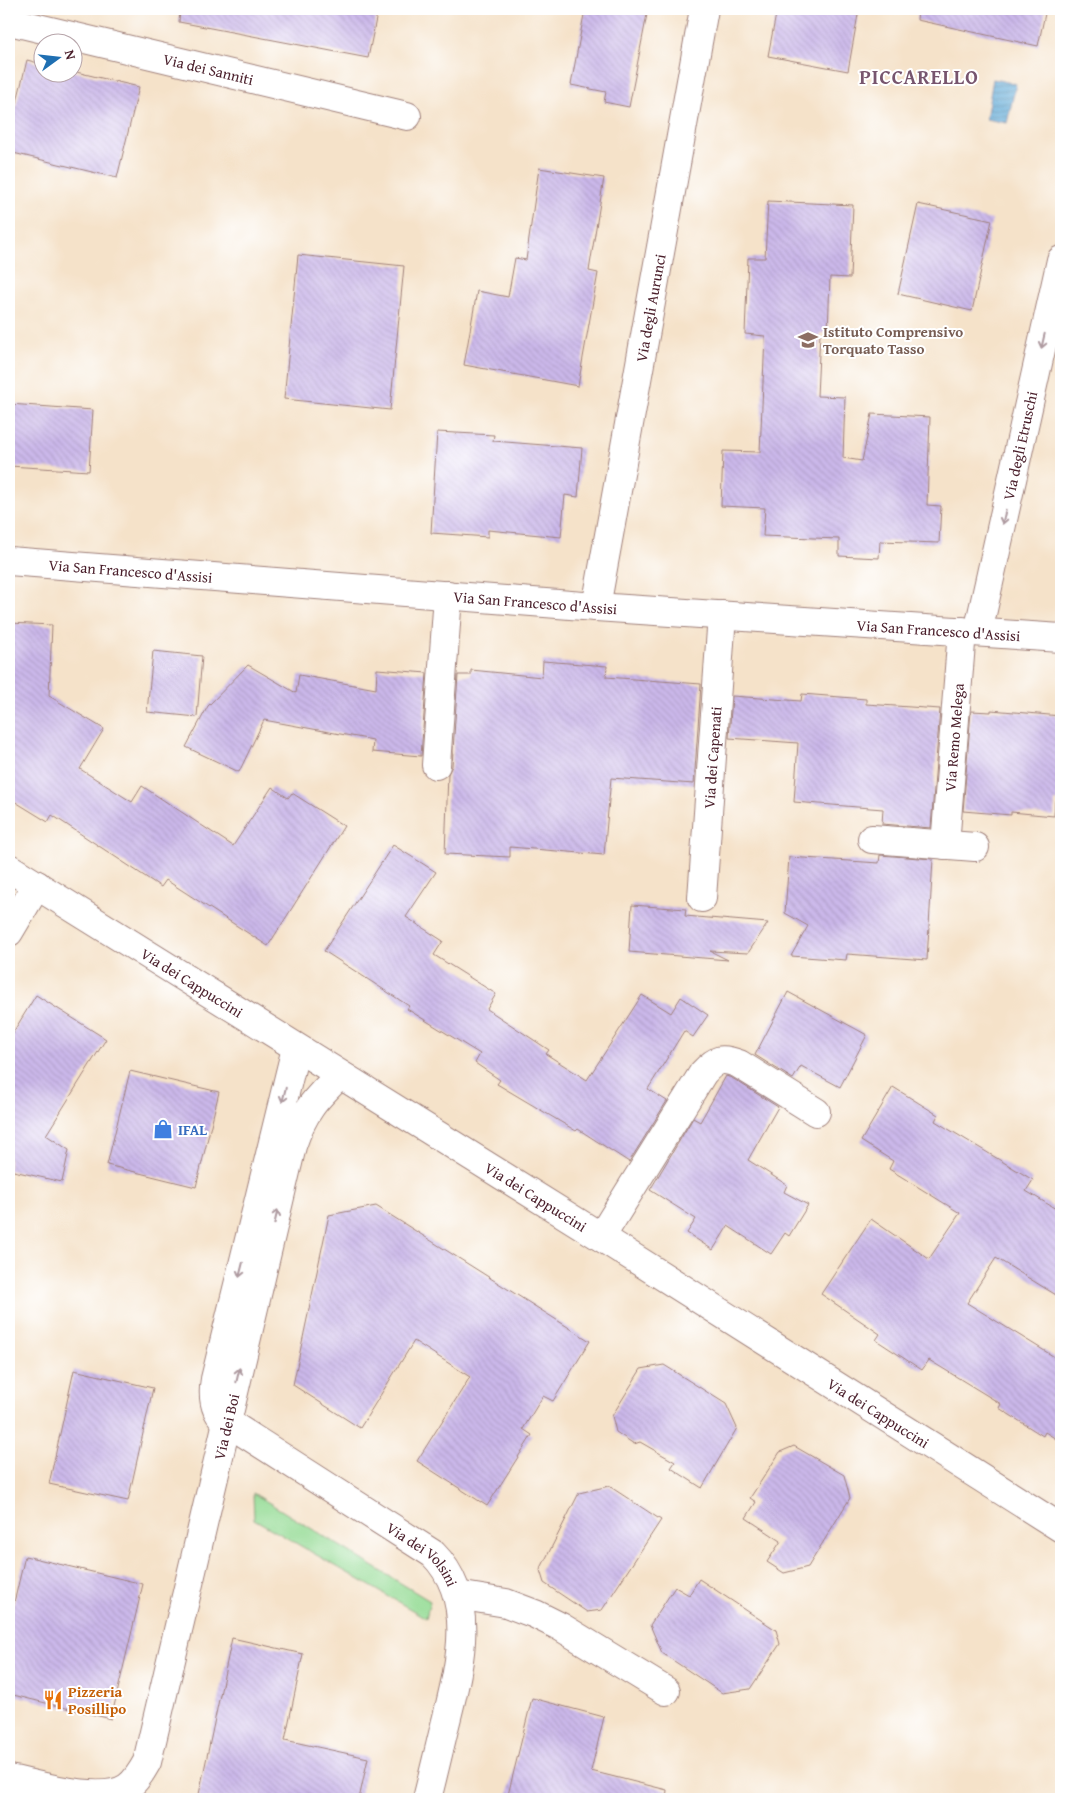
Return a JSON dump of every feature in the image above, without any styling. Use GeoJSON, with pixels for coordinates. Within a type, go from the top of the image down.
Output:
{"type":"FeatureCollection","features":[{"type":"Feature","properties":{"kind":"street","name":"Via degli Aurunci"},"geometry":{"type":"LineString","coordinates":[[596,607],[704,9]]}},
{"type":"Feature","properties":{"kind":"street","name":"Via dei Sanniti"},"geometry":{"type":"LineString","coordinates":[[9,21],[407,116]]}},
{"type":"Feature","properties":{"kind":"street","name":"Via degli Etruschi"},"geometry":{"type":"LineString","coordinates":[[970,632],[1061,260]]}},
{"type":"Feature","properties":{"kind":"street","name":"Via San Francesco d'Assisi"},"geometry":{"type":"LineString","coordinates":[[9,561],[596,607],[1061,638]]}},
{"type":"Feature","properties":{"kind":"street"},"geometry":{"type":"LineString","coordinates":[[436,765],[448,595]]}},
{"type":"Feature","properties":{"kind":"street","name":"Via dei Capenati"},"geometry":{"type":"LineString","coordinates":[[702,898],[722,615]]}},
{"type":"Feature","properties":{"kind":"street","name":"Via Remo Melega"},"geometry":{"type":"LineString","coordinates":[[945,845],[970,632]]}},
{"type":"Feature","properties":{"kind":"street"},"geometry":{"type":"LineString","coordinates":[[872,839],[975,847]]}},
{"type":"Feature","properties":{"kind":"street","name":"Via dei Cappuccini"},"geometry":{"type":"LineString","coordinates":[[9,868],[601,1237],[1061,1528]]}},
{"type":"Feature","properties":{"kind":"street"},"geometry":{"type":"LineString","coordinates":[[9,932],[37,885]]}},
{"type":"Feature","properties":{"kind":"street","name":"Via dei Boi"},"geometry":{"type":"LineString","coordinates":[[220,1411],[215,1379],[296,1048]]}},
{"type":"Feature","properties":{"kind":"street"},"geometry":{"type":"LineString","coordinates":[[601,1237],[703,1073],[718,1060],[727,1060],[739,1064],[816,1112]]}},
{"type":"Feature","properties":{"kind":"street","name":"Via dei Boi"},"geometry":{"type":"LineString","coordinates":[[9,1779],[90,1795],[116,1792],[127,1788],[142,1770],[151,1750],[220,1411],[297,1131],[308,1108],[340,1075]]}},
{"type":"Feature","properties":{"kind":"street","name":"Via dei Volsini"},"geometry":{"type":"LineString","coordinates":[[220,1411],[433,1554],[443,1564],[449,1574],[457,1595],[461,1628],[459,1660],[427,1799]]}},
{"type":"Feature","properties":{"kind":"street"},"geometry":{"type":"LineString","coordinates":[[457,1595],[506,1603],[535,1614],[666,1690]]}},
{"type":"Feature","properties":{"kind":"green space"},"geometry":{"type":"Polygon","coordinates":[[[253,1493],[430,1601],[426,1618],[254,1519],[253,1493]]]}},
{"type":"Feature","properties":{"kind":"water"},"geometry":{"type":"Polygon","coordinates":[[[993,79],[1016,84],[1007,123],[986,119],[993,79]]]}},
{"type":"Feature","properties":{"kind":"building"},"geometry":{"type":"Polygon","coordinates":[[[180,9],[378,9],[368,58],[179,22],[180,9]]]}},
{"type":"Feature","properties":{"kind":"building"},"geometry":{"type":"Polygon","coordinates":[[[585,9],[648,9],[629,107],[604,102],[606,92],[571,85],[585,9]]]}},
{"type":"Feature","properties":{"kind":"building"},"geometry":{"type":"Polygon","coordinates":[[[777,9],[859,9],[848,71],[768,56],[777,9]]]}},
{"type":"Feature","properties":{"kind":"building"},"geometry":{"type":"Polygon","coordinates":[[[918,9],[1046,9],[1038,46],[917,20],[918,9]]]}},
{"type":"Feature","properties":{"kind":"building"},"geometry":{"type":"Polygon","coordinates":[[[27,60],[32,61],[32,82],[82,82],[82,73],[139,87],[117,178],[9,152],[9,135],[27,60]]]}},
{"type":"Feature","properties":{"kind":"building"},"geometry":{"type":"Polygon","coordinates":[[[539,168],[604,178],[589,271],[598,273],[578,386],[464,365],[477,291],[508,297],[515,258],[526,260],[539,168]]]}},
{"type":"Feature","properties":{"kind":"building"},"geometry":{"type":"Polygon","coordinates":[[[768,201],[853,205],[850,278],[830,277],[828,333],[820,333],[817,396],[845,397],[843,458],[862,461],[872,414],[930,417],[927,505],[941,506],[939,543],[880,541],[879,558],[839,556],[839,539],[763,536],[765,508],[721,506],[723,451],[760,452],[765,336],[745,334],[748,258],[765,258],[768,201]]]}},
{"type":"Feature","properties":{"kind":"building"},"geometry":{"type":"Polygon","coordinates":[[[918,204],[992,220],[972,311],[898,294],[918,204]]]}},
{"type":"Feature","properties":{"kind":"building"},"geometry":{"type":"Polygon","coordinates":[[[298,255],[404,266],[390,410],[284,399],[298,255]]]}},
{"type":"Feature","properties":{"kind":"building"},"geometry":{"type":"Polygon","coordinates":[[[9,404],[93,410],[89,471],[9,466],[9,404]]]}},
{"type":"Feature","properties":{"kind":"building"},"geometry":{"type":"Polygon","coordinates":[[[437,432],[494,435],[493,441],[582,448],[578,497],[565,495],[561,537],[488,530],[488,537],[431,533],[437,432]]]}},
{"type":"Feature","properties":{"kind":"building"},"geometry":{"type":"Polygon","coordinates":[[[9,623],[52,625],[49,696],[104,729],[80,769],[132,802],[142,786],[233,846],[272,787],[288,798],[292,793],[344,826],[268,946],[166,880],[161,887],[52,815],[48,822],[9,798],[9,623]]]}},
{"type":"Feature","properties":{"kind":"building"},"geometry":{"type":"Polygon","coordinates":[[[153,651],[202,656],[197,717],[147,712],[153,651]]]}},
{"type":"Feature","properties":{"kind":"building"},"geometry":{"type":"Polygon","coordinates":[[[543,661],[607,666],[606,677],[701,684],[694,784],[611,778],[604,855],[510,847],[510,857],[445,854],[448,774],[452,766],[458,675],[471,675],[471,670],[542,677],[543,661]]]}},
{"type":"Feature","properties":{"kind":"building"},"geometry":{"type":"Polygon","coordinates":[[[248,665],[296,693],[299,675],[376,689],[377,669],[427,673],[421,756],[372,752],[373,740],[264,720],[239,772],[186,747],[208,706],[248,665]]]}},
{"type":"Feature","properties":{"kind":"building"},"geometry":{"type":"Polygon","coordinates":[[[802,694],[866,699],[866,704],[940,709],[931,828],[882,824],[883,809],[794,802],[798,743],[729,738],[732,696],[801,701],[802,694]]]}},
{"type":"Feature","properties":{"kind":"building"},"geometry":{"type":"Polygon","coordinates":[[[991,710],[1061,716],[1061,802],[1055,801],[1054,816],[1011,812],[1011,815],[963,811],[971,711],[991,712],[991,710]]]}},
{"type":"Feature","properties":{"kind":"building"},"geometry":{"type":"Polygon","coordinates":[[[393,845],[436,872],[406,917],[443,941],[434,955],[496,994],[487,1009],[549,1050],[546,1054],[587,1080],[642,995],[671,1013],[681,997],[708,1015],[693,1037],[684,1031],[648,1089],[667,1101],[629,1162],[578,1129],[576,1131],[497,1084],[500,1080],[475,1063],[480,1054],[407,1009],[409,1006],[324,951],[393,845]]]}},
{"type":"Feature","properties":{"kind":"building"},"geometry":{"type":"Polygon","coordinates":[[[880,855],[933,859],[927,960],[847,954],[846,960],[791,956],[808,926],[785,913],[789,857],[879,863],[880,855]]]}},
{"type":"Feature","properties":{"kind":"building"},"geometry":{"type":"Polygon","coordinates":[[[632,905],[686,909],[685,916],[768,923],[748,953],[710,951],[728,960],[629,952],[632,905]]]}},
{"type":"Feature","properties":{"kind":"building"},"geometry":{"type":"Polygon","coordinates":[[[788,992],[867,1035],[840,1087],[801,1066],[793,1079],[755,1055],[788,992]]]}},
{"type":"Feature","properties":{"kind":"building"},"geometry":{"type":"Polygon","coordinates":[[[36,995],[106,1039],[46,1135],[69,1150],[62,1182],[9,1170],[9,1039],[36,995]]]}},
{"type":"Feature","properties":{"kind":"building","name":"IFAL"},"geometry":{"type":"Polygon","coordinates":[[[130,1071],[219,1092],[196,1187],[107,1165],[130,1071]]]}},
{"type":"Feature","properties":{"kind":"building"},"geometry":{"type":"Polygon","coordinates":[[[726,1076],[778,1107],[748,1160],[787,1185],[784,1192],[808,1205],[789,1236],[785,1233],[771,1254],[728,1226],[713,1250],[687,1233],[696,1219],[650,1190],[693,1118],[700,1122],[726,1076]]]}},
{"type":"Feature","properties":{"kind":"building"},"geometry":{"type":"Polygon","coordinates":[[[893,1087],[938,1115],[935,1121],[1033,1180],[1026,1191],[1061,1212],[1061,1298],[996,1258],[967,1303],[1061,1361],[1061,1442],[1045,1432],[1043,1436],[999,1408],[1001,1404],[929,1360],[922,1370],[876,1340],[880,1334],[821,1294],[871,1219],[929,1259],[960,1213],[889,1169],[893,1161],[861,1141],[893,1087]]]}},
{"type":"Feature","properties":{"kind":"building"},"geometry":{"type":"Polygon","coordinates":[[[376,1206],[590,1341],[553,1401],[543,1396],[523,1429],[532,1435],[487,1506],[417,1461],[470,1377],[414,1341],[360,1428],[293,1385],[329,1215],[376,1206]]]}},
{"type":"Feature","properties":{"kind":"building"},"geometry":{"type":"Polygon","coordinates":[[[664,1365],[726,1404],[737,1428],[702,1488],[671,1468],[675,1462],[640,1442],[634,1444],[616,1432],[612,1416],[641,1369],[664,1365]]]}},
{"type":"Feature","properties":{"kind":"building"},"geometry":{"type":"Polygon","coordinates":[[[74,1370],[153,1388],[128,1501],[49,1484],[74,1370]]]}},
{"type":"Feature","properties":{"kind":"building"},"geometry":{"type":"Polygon","coordinates":[[[794,1446],[844,1475],[850,1498],[808,1567],[784,1573],[767,1562],[781,1541],[746,1518],[756,1502],[750,1498],[780,1452],[794,1446]]]}},
{"type":"Feature","properties":{"kind":"building"},"geometry":{"type":"Polygon","coordinates":[[[609,1486],[661,1520],[602,1610],[587,1612],[544,1583],[540,1570],[579,1493],[609,1486]]]}},
{"type":"Feature","properties":{"kind":"building"},"geometry":{"type":"Polygon","coordinates":[[[25,1556],[143,1584],[111,1719],[9,1694],[9,1624],[25,1556]]]}},
{"type":"Feature","properties":{"kind":"building"},"geometry":{"type":"Polygon","coordinates":[[[699,1579],[776,1630],[780,1644],[750,1689],[722,1693],[662,1653],[650,1625],[675,1587],[689,1595],[699,1579]]]}},
{"type":"Feature","properties":{"kind":"building"},"geometry":{"type":"Polygon","coordinates":[[[232,1638],[303,1654],[285,1740],[368,1758],[359,1799],[198,1799],[232,1638]]]}},
{"type":"Feature","properties":{"kind":"building"},"geometry":{"type":"Polygon","coordinates":[[[532,1698],[604,1717],[591,1771],[667,1790],[666,1799],[507,1799],[532,1698]]]}},
{"type":"Feature","properties":{"kind":"place","name":"Istituto Comprensivo Torquato Tasso"},"geometry":{"type":"Point","coordinates":[808,340]}},
{"type":"Feature","properties":{"kind":"place","name":"IFAL"},"geometry":{"type":"Point","coordinates":[163,1129]}},
{"type":"Feature","properties":{"kind":"place","name":"Pizzeria Posillipo"},"geometry":{"type":"Point","coordinates":[53,1700]}},
{"type":"Feature","properties":{"kind":"district","name":"PICCARELLO"},"geometry":{"type":"Point","coordinates":[919,76]}}]}
